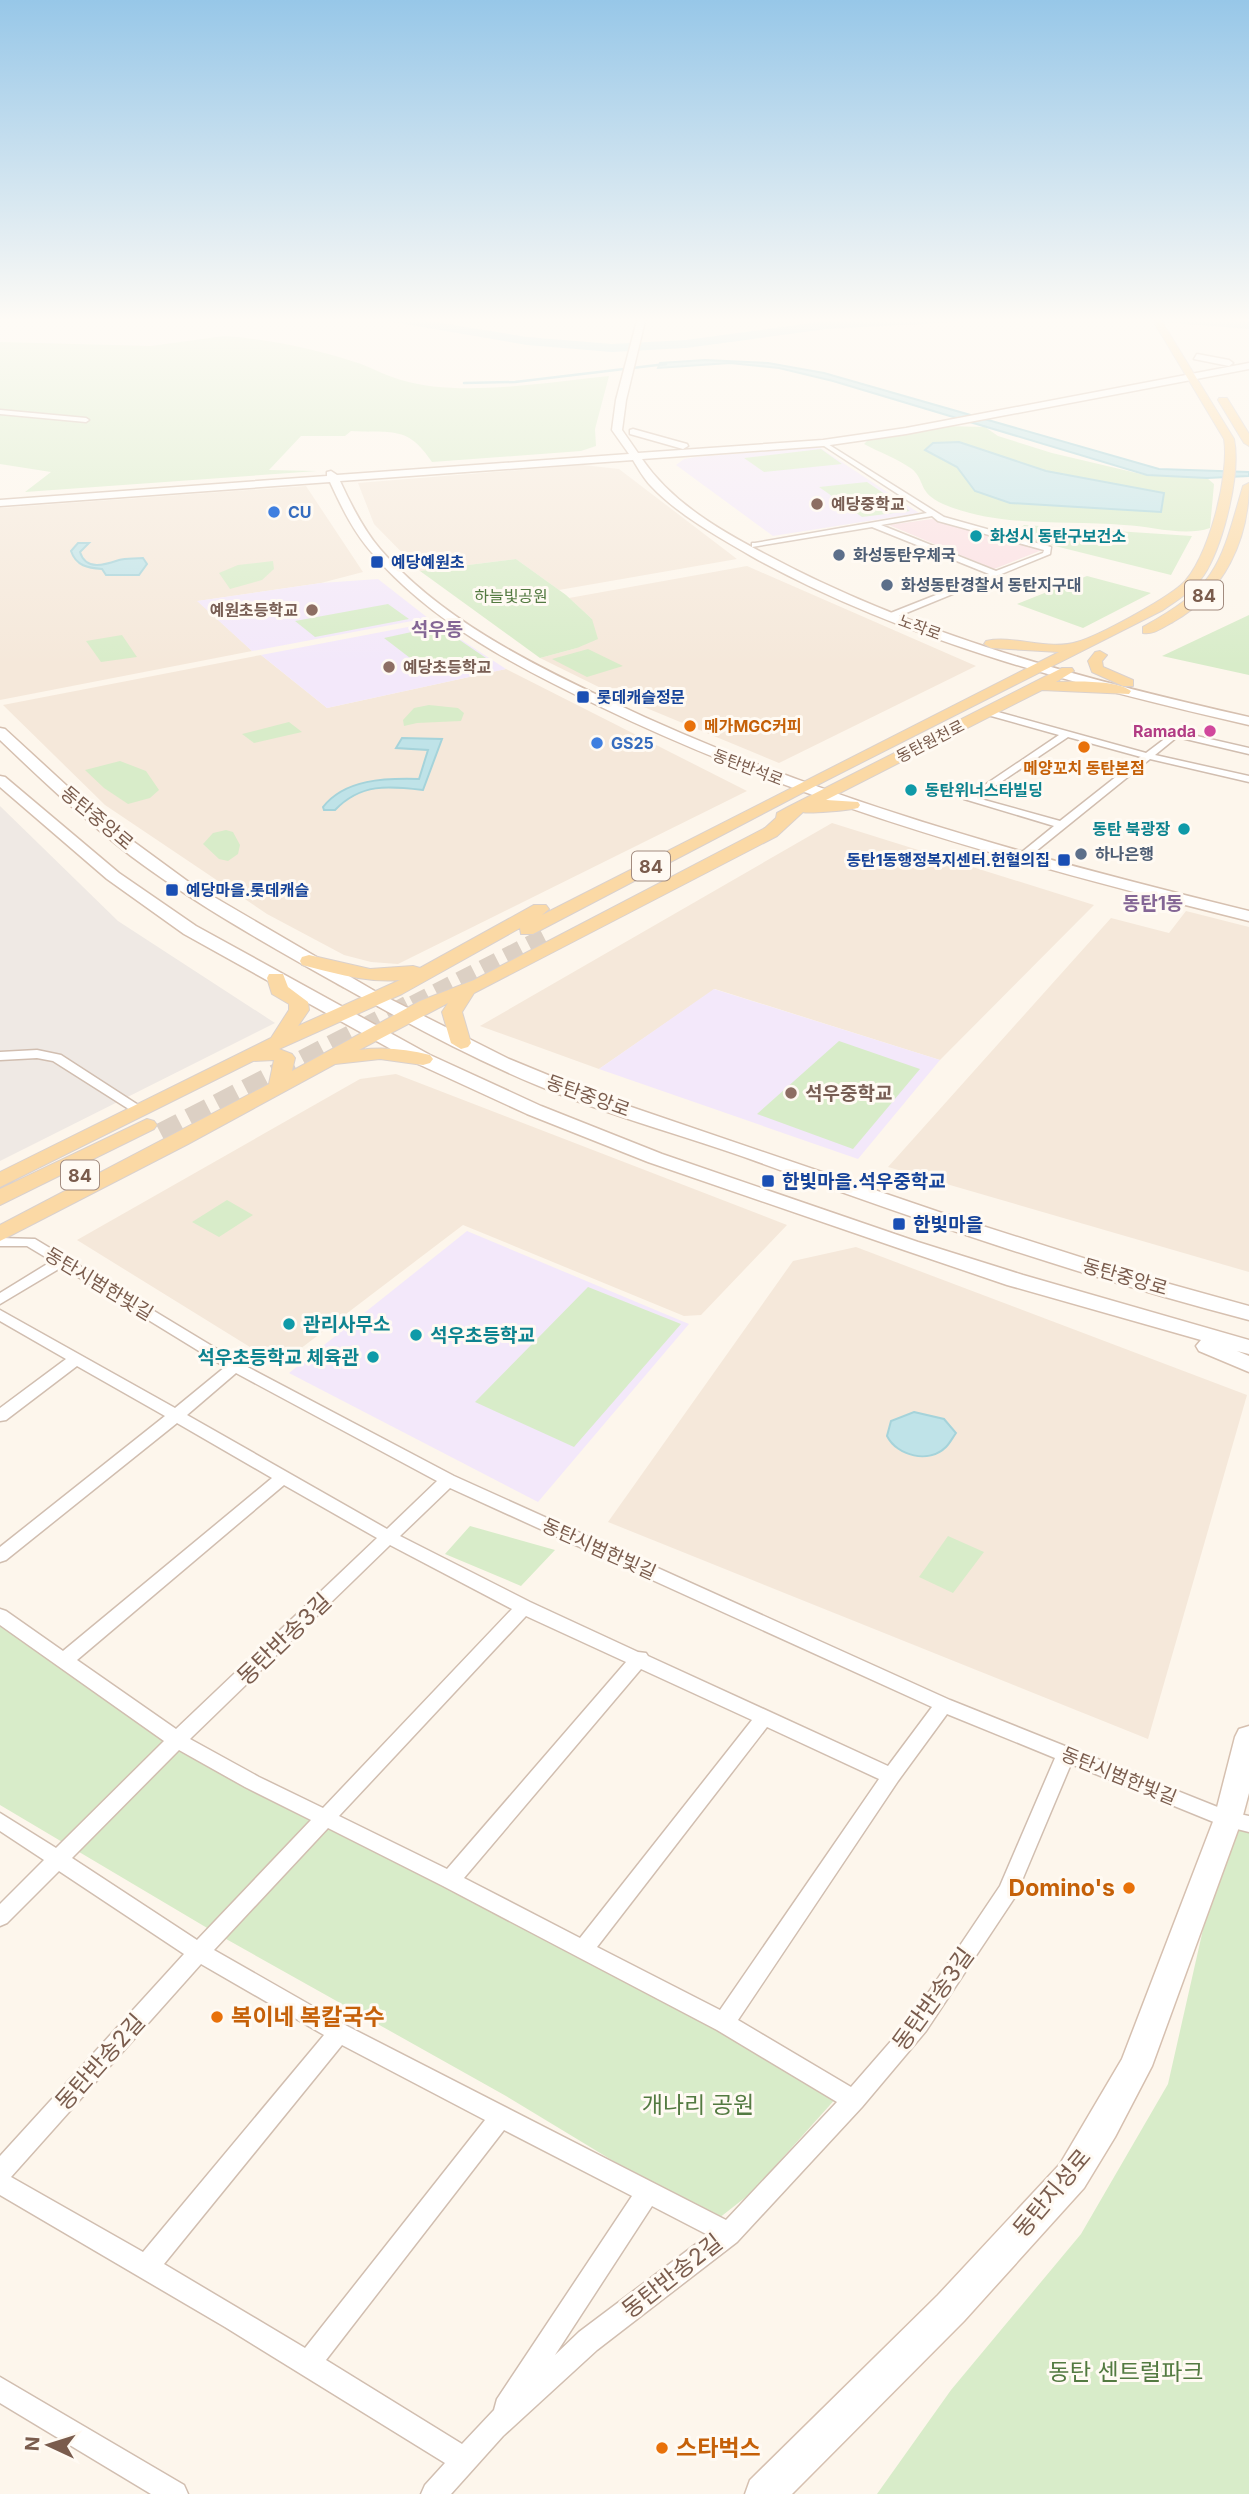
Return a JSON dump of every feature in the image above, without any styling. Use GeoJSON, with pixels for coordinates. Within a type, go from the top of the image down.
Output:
{"type":"FeatureCollection","features":[{"type":"Feature","properties":{"kind":"main road","name":"동탄원천로"},"geometry":{"type":"LineString","coordinates":[[527,930],[801,787],[1158,607],[1194,580],[1201,570],[1232,467],[1233,456],[1225,433]]}},
{"type":"Feature","properties":{"kind":"main road","name":"84"},"geometry":{"type":"LineString","coordinates":[[1139,634],[1192,605],[1213,586],[1225,564],[1249,486]]}},
{"type":"Feature","properties":{"kind":"main road"},"geometry":{"type":"LineString","coordinates":[[985,646],[1081,647]]}},
{"type":"Feature","properties":{"kind":"main road"},"geometry":{"type":"LineString","coordinates":[[985,646],[1012,663],[1014,671],[1003,686],[1027,692],[1077,685],[1134,690]]}},
{"type":"Feature","properties":{"kind":"main road","name":"동탄원천로"},"geometry":{"type":"LineString","coordinates":[[546,936],[1105,652],[1095,665],[1100,671],[1134,690]]}},
{"type":"Feature","properties":{"kind":"main road"},"geometry":{"type":"LineString","coordinates":[[0,1180],[150,1123],[247,1056],[395,989],[521,919],[727,816],[774,801]]}},
{"type":"Feature","properties":{"kind":"main road"},"geometry":{"type":"LineString","coordinates":[[0,1234],[427,1005],[473,987],[810,810],[827,805],[852,805]]}},
{"type":"Feature","properties":{"kind":"main road"},"geometry":{"type":"LineString","coordinates":[[771,832],[794,810]]}},
{"type":"Feature","properties":{"kind":"main road"},"geometry":{"type":"LineString","coordinates":[[309,961],[374,977],[436,965]]}},
{"type":"Feature","properties":{"kind":"main road"},"geometry":{"type":"LineString","coordinates":[[436,965],[440,980],[451,985],[473,987]]}},
{"type":"Feature","properties":{"kind":"main road"},"geometry":{"type":"LineString","coordinates":[[276,978],[279,990],[298,1002],[299,1010],[279,1041]]}},
{"type":"Feature","properties":{"kind":"main road"},"geometry":{"type":"LineString","coordinates":[[461,1043],[452,1012],[473,987]]}},
{"type":"Feature","properties":{"kind":"main road"},"geometry":{"type":"LineString","coordinates":[[247,1056],[265,1052],[285,1058],[278,1087]]}},
{"type":"Feature","properties":{"kind":"main road"},"geometry":{"type":"LineString","coordinates":[[305,1071],[365,1054],[380,1053],[424,1059]]}},
{"type":"Feature","properties":{"kind":"main road","name":"84"},"geometry":{"type":"LineString","coordinates":[[0,1198],[150,1123]]}},
{"type":"Feature","properties":{"kind":"main road","name":"84"},"geometry":{"type":"LineString","coordinates":[[0,1216],[150,1123]]}},
{"type":"Feature","properties":{"kind":"street"},"geometry":{"type":"LineString","coordinates":[[624,433],[634,449]]}},
{"type":"Feature","properties":{"kind":"street","name":"노작로"},"geometry":{"type":"LineString","coordinates":[[633,433],[634,449],[649,472],[693,516],[779,562],[858,599],[985,646],[1249,721]]}},
{"type":"Feature","properties":{"kind":"street","name":"노작로"},"geometry":{"type":"LineString","coordinates":[[646,433],[670,444],[705,449]]}},
{"type":"Feature","properties":{"kind":"street"},"geometry":{"type":"LineString","coordinates":[[666,462],[681,454],[705,449],[863,433]]}},
{"type":"Feature","properties":{"kind":"street"},"geometry":{"type":"LineString","coordinates":[[569,459],[610,450],[705,449],[823,443],[877,433]]}},
{"type":"Feature","properties":{"kind":"street","name":"노작로"},"geometry":{"type":"LineString","coordinates":[[823,443],[934,514],[1048,549],[1046,554],[896,615]]}},
{"type":"Feature","properties":{"kind":"street"},"geometry":{"type":"LineString","coordinates":[[0,500],[333,479],[569,459],[634,449]]}},
{"type":"Feature","properties":{"kind":"street"},"geometry":{"type":"LineString","coordinates":[[569,459],[649,472]]}},
{"type":"Feature","properties":{"kind":"street","name":"노작로"},"geometry":{"type":"LineString","coordinates":[[649,472],[694,506],[779,562]]}},
{"type":"Feature","properties":{"kind":"street"},"geometry":{"type":"LineString","coordinates":[[0,500],[333,479]]}},
{"type":"Feature","properties":{"kind":"street","name":"동탄반석로"},"geometry":{"type":"LineString","coordinates":[[333,479],[349,517],[385,561],[409,584],[488,641],[550,677],[649,727],[824,796],[950,839],[1249,916]]}},
{"type":"Feature","properties":{"kind":"street","name":"노작로"},"geometry":{"type":"LineString","coordinates":[[755,545],[934,514]]}},
{"type":"Feature","properties":{"kind":"street"},"geometry":{"type":"LineString","coordinates":[[873,525],[995,574]]}},
{"type":"Feature","properties":{"kind":"street","name":"노작로"},"geometry":{"type":"LineString","coordinates":[[1134,690],[1249,713]]}},
{"type":"Feature","properties":{"kind":"street"},"geometry":{"type":"LineString","coordinates":[[987,712],[1148,756],[1249,779]]}},
{"type":"Feature","properties":{"kind":"street","name":"동탄중앙로"},"geometry":{"type":"LineString","coordinates":[[0,732],[114,835],[229,916],[373,999],[461,1043],[571,1092],[705,1136],[839,1185],[1054,1256],[1249,1313]]}},
{"type":"Feature","properties":{"kind":"street"},"geometry":{"type":"LineString","coordinates":[[1062,825],[969,799],[1066,734]]}},
{"type":"Feature","properties":{"kind":"street"},"geometry":{"type":"LineString","coordinates":[[1021,858],[1175,734],[1249,751]]}},
{"type":"Feature","properties":{"kind":"street","name":"동탄중앙로"},"geometry":{"type":"LineString","coordinates":[[0,780],[74,845],[155,908],[424,1059],[534,1110],[655,1158],[911,1246],[1249,1347]]}},
{"type":"Feature","properties":{"kind":"street"},"geometry":{"type":"LineString","coordinates":[[0,1056],[37,1054],[57,1058],[150,1123]]}},
{"type":"Feature","properties":{"kind":"street","name":"동탄시범한빛길"},"geometry":{"type":"LineString","coordinates":[[45,1211],[32,1224],[30,1241],[60,1262],[235,1366],[448,1480],[944,1705],[1239,1822]]}},
{"type":"Feature","properties":{"kind":"street"},"geometry":{"type":"LineString","coordinates":[[0,1242],[30,1241]]}},
{"type":"Feature","properties":{"kind":"street"},"geometry":{"type":"LineString","coordinates":[[0,1299],[60,1262]]}},
{"type":"Feature","properties":{"kind":"street"},"geometry":{"type":"LineString","coordinates":[[1224,1307],[1249,1306]]}},
{"type":"Feature","properties":{"kind":"street"},"geometry":{"type":"LineString","coordinates":[[0,1315],[390,1538],[524,1606],[891,1776]]}},
{"type":"Feature","properties":{"kind":"street"},"geometry":{"type":"LineString","coordinates":[[1172,1326],[1199,1343],[1249,1365]]}},
{"type":"Feature","properties":{"kind":"street"},"geometry":{"type":"LineString","coordinates":[[0,1416],[76,1359]]}},
{"type":"Feature","properties":{"kind":"street"},"geometry":{"type":"LineString","coordinates":[[0,1556],[235,1366]]}},
{"type":"Feature","properties":{"kind":"street"},"geometry":{"type":"LineString","coordinates":[[65,1660],[282,1478]]}},
{"type":"Feature","properties":{"kind":"street","name":"동탄반송3길"},"geometry":{"type":"LineString","coordinates":[[58,1861],[177,1740],[448,1480]]}},
{"type":"Feature","properties":{"kind":"street"},"geometry":{"type":"LineString","coordinates":[[199,1952],[328,1818],[524,1606]]}},
{"type":"Feature","properties":{"kind":"street"},"geometry":{"type":"LineString","coordinates":[[0,1616],[177,1740],[252,1782],[450,1880],[724,2023],[854,2099]]}},
{"type":"Feature","properties":{"kind":"street"},"geometry":{"type":"LineString","coordinates":[[450,1880],[639,1658]]}},
{"type":"Feature","properties":{"kind":"street"},"geometry":{"type":"LineString","coordinates":[[724,2023],[891,1776],[944,1705]]}},
{"type":"Feature","properties":{"kind":"street"},"geometry":{"type":"LineString","coordinates":[[583,1949],[765,1717]]}},
{"type":"Feature","properties":{"kind":"street","name":"동탄지성로"},"geometry":{"type":"LineString","coordinates":[[764,2494],[922,2337],[1072,2175],[1136,2066],[1239,1822],[1249,1737]]}},
{"type":"Feature","properties":{"kind":"street","name":"동탄반송3길"},"geometry":{"type":"LineString","coordinates":[[729,2234],[854,2099],[919,2024],[1008,1891],[1066,1755]]}},
{"type":"Feature","properties":{"kind":"street","name":"동탄반송2길"},"geometry":{"type":"LineString","coordinates":[[0,1821],[199,1952],[339,2033],[729,2234],[588,2342],[494,2427],[435,2494]]}},
{"type":"Feature","properties":{"kind":"street"},"geometry":{"type":"LineString","coordinates":[[0,1917],[58,1861]]}},
{"type":"Feature","properties":{"kind":"street","name":"동탄반송2길"},"geometry":{"type":"LineString","coordinates":[[0,2172],[199,1952]]}},
{"type":"Feature","properties":{"kind":"street"},"geometry":{"type":"LineString","coordinates":[[147,2266],[339,2033]]}},
{"type":"Feature","properties":{"kind":"street"},"geometry":{"type":"LineString","coordinates":[[309,2362],[500,2118]]}},
{"type":"Feature","properties":{"kind":"street"},"geometry":{"type":"LineString","coordinates":[[0,2183],[309,2362],[464,2460]]}},
{"type":"Feature","properties":{"kind":"street"},"geometry":{"type":"LineString","coordinates":[[494,2427],[647,2193]]}},
{"type":"Feature","properties":{"kind":"street"},"geometry":{"type":"LineString","coordinates":[[0,2389],[159,2490]]}},
{"type":"Feature","properties":{"kind":"shaded area"},"geometry":{"type":"Polygon","coordinates":[[[819,447],[919,513],[773,536],[676,465],[684,459],[696,457],[819,447]]]}},
{"type":"Feature","properties":{"kind":"shaded area"},"geometry":{"type":"Polygon","coordinates":[[[583,465],[619,469],[737,559],[559,590],[516,559],[420,571],[374,524],[358,483],[583,465]]]}},
{"type":"Feature","properties":{"kind":"shaded area"},"geometry":{"type":"Polygon","coordinates":[[[306,486],[363,572],[321,583],[198,601],[252,651],[0,700],[0,508],[306,486]]]}},
{"type":"Feature","properties":{"kind":"shaded area"},"geometry":{"type":"Polygon","coordinates":[[[932,519],[1042,550],[994,569],[889,525],[932,519]]]}},
{"type":"Feature","properties":{"kind":"shaded area"},"geometry":{"type":"Polygon","coordinates":[[[747,566],[976,666],[779,763],[615,695],[540,658],[577,648],[592,619],[569,598],[747,566]]]}},
{"type":"Feature","properties":{"kind":"shaded area","name":"예원초등학교"},"geometry":{"type":"Polygon","coordinates":[[[378,579],[428,618],[252,651],[197,601],[321,583],[378,579]]]}},
{"type":"Feature","properties":{"kind":"shaded area","name":"예당초등학교"},"geometry":{"type":"Polygon","coordinates":[[[434,622],[506,669],[327,708],[261,655],[434,622]]]}},
{"type":"Feature","properties":{"kind":"shaded area"},"geometry":{"type":"Polygon","coordinates":[[[261,655],[327,708],[506,669],[747,791],[398,964],[371,962],[344,955],[267,914],[105,805],[3,705],[261,655]]]}},
{"type":"Feature","properties":{"kind":"shaded area"},"geometry":{"type":"Polygon","coordinates":[[[0,806],[118,921],[275,1023],[0,1161],[0,806]]]}},
{"type":"Feature","properties":{"kind":"shaded area"},"geometry":{"type":"Polygon","coordinates":[[[832,823],[1094,905],[940,1060],[715,989],[599,1069],[480,1026],[832,823]]]}},
{"type":"Feature","properties":{"kind":"shaded area"},"geometry":{"type":"Polygon","coordinates":[[[1186,911],[1249,927],[1249,1272],[888,1167],[1111,918],[1169,933],[1186,911]]]}},
{"type":"Feature","properties":{"kind":"shaded area","name":"석우중학교"},"geometry":{"type":"Polygon","coordinates":[[[714,989],[940,1060],[858,1159],[599,1069],[714,989]]]}},
{"type":"Feature","properties":{"kind":"shaded area"},"geometry":{"type":"Polygon","coordinates":[[[396,1074],[787,1225],[701,1315],[684,1316],[463,1225],[279,1365],[77,1240],[360,1079],[396,1074]]]}},
{"type":"Feature","properties":{"kind":"shaded area"},"geometry":{"type":"Polygon","coordinates":[[[467,1231],[689,1324],[538,1502],[289,1373],[467,1231]]]}},
{"type":"Feature","properties":{"kind":"shaded area"},"geometry":{"type":"Polygon","coordinates":[[[856,1247],[1247,1395],[1148,1739],[608,1522],[793,1261],[856,1247]]]}},
{"type":"Feature","properties":{"kind":"green space"},"geometry":{"type":"Polygon","coordinates":[[[0,433],[348,433],[345,436],[301,436],[269,470],[317,471],[25,492],[51,472],[0,464],[0,433]]]}},
{"type":"Feature","properties":{"kind":"green space"},"geometry":{"type":"Polygon","coordinates":[[[398,433],[595,433],[596,446],[581,451],[432,462],[423,450],[406,436],[398,433]]]}},
{"type":"Feature","properties":{"kind":"green space"},"geometry":{"type":"Polygon","coordinates":[[[904,433],[994,433],[1052,453],[1145,475],[1207,478],[1214,484],[1210,528],[1178,531],[1124,525],[1032,522],[964,512],[935,500],[925,491],[912,469],[864,444],[868,440],[904,433]]]}},
{"type":"Feature","properties":{"kind":"green space"},"geometry":{"type":"Polygon","coordinates":[[[821,449],[842,464],[764,472],[744,458],[821,449]]]}},
{"type":"Feature","properties":{"kind":"green space"},"geometry":{"type":"Polygon","coordinates":[[[867,482],[910,511],[862,517],[819,487],[867,482]]]}},
{"type":"Feature","properties":{"kind":"green space"},"geometry":{"type":"Polygon","coordinates":[[[1024,525],[1192,536],[1171,575],[1011,535],[1024,525]]]}},
{"type":"Feature","properties":{"kind":"green space","name":"하늘빛공원"},"geometry":{"type":"Polygon","coordinates":[[[516,559],[566,595],[592,619],[598,639],[540,658],[420,571],[516,559]]]}},
{"type":"Feature","properties":{"kind":"green space"},"geometry":{"type":"Polygon","coordinates":[[[273,561],[274,569],[262,580],[230,589],[219,573],[238,565],[273,561]]]}},
{"type":"Feature","properties":{"kind":"green space"},"geometry":{"type":"Polygon","coordinates":[[[1087,576],[1151,593],[1083,628],[1017,604],[1087,576]]]}},
{"type":"Feature","properties":{"kind":"green space"},"geometry":{"type":"Polygon","coordinates":[[[388,604],[409,619],[315,637],[295,621],[388,604]]]}},
{"type":"Feature","properties":{"kind":"green space"},"geometry":{"type":"Polygon","coordinates":[[[1249,615],[1249,675],[1162,656],[1249,615]]]}},
{"type":"Feature","properties":{"kind":"green space"},"geometry":{"type":"Polygon","coordinates":[[[439,626],[486,658],[427,671],[384,638],[439,626]]]}},
{"type":"Feature","properties":{"kind":"green space"},"geometry":{"type":"Polygon","coordinates":[[[122,635],[137,657],[101,662],[86,641],[122,635]]]}},
{"type":"Feature","properties":{"kind":"green space"},"geometry":{"type":"Polygon","coordinates":[[[588,649],[623,666],[587,677],[552,659],[588,649]]]}},
{"type":"Feature","properties":{"kind":"green space"},"geometry":{"type":"Polygon","coordinates":[[[429,705],[458,708],[464,713],[461,721],[404,726],[403,720],[414,708],[429,705]]]}},
{"type":"Feature","properties":{"kind":"green space"},"geometry":{"type":"Polygon","coordinates":[[[289,722],[302,732],[254,743],[242,734],[289,722]]]}},
{"type":"Feature","properties":{"kind":"green space"},"geometry":{"type":"Polygon","coordinates":[[[120,761],[146,771],[159,790],[150,798],[128,804],[104,788],[85,770],[120,761]]]}},
{"type":"Feature","properties":{"kind":"green space"},"geometry":{"type":"Polygon","coordinates":[[[226,830],[233,832],[240,845],[238,854],[228,861],[219,859],[203,844],[213,833],[226,830]]]}},
{"type":"Feature","properties":{"kind":"green space"},"geometry":{"type":"Polygon","coordinates":[[[839,1041],[920,1069],[853,1149],[757,1114],[839,1041]]]}},
{"type":"Feature","properties":{"kind":"green space"},"geometry":{"type":"Polygon","coordinates":[[[227,1200],[253,1215],[219,1237],[192,1222],[227,1200]]]}},
{"type":"Feature","properties":{"kind":"green space"},"geometry":{"type":"Polygon","coordinates":[[[588,1287],[681,1324],[574,1447],[475,1402],[588,1287]]]}},
{"type":"Feature","properties":{"kind":"green space"},"geometry":{"type":"Polygon","coordinates":[[[470,1526],[555,1550],[521,1586],[445,1554],[470,1526]]]}},
{"type":"Feature","properties":{"kind":"green space"},"geometry":{"type":"Polygon","coordinates":[[[948,1536],[984,1552],[953,1593],[919,1577],[948,1536]]]}},
{"type":"Feature","properties":{"kind":"green space","name":"개나리 공원"},"geometry":{"type":"Polygon","coordinates":[[[0,1624],[200,1762],[847,2086],[751,2193],[714,2222],[506,2096],[219,1935],[0,1805],[0,1624]]]}},
{"type":"Feature","properties":{"kind":"green space","name":"동탄 센트럴파크"},"geometry":{"type":"Polygon","coordinates":[[[1228,1819],[1249,1824],[1249,2494],[877,2494],[951,2390],[1081,2234],[1168,2084],[1228,1819]]]}},
{"type":"Feature","properties":{"kind":"water"},"geometry":{"type":"Polygon","coordinates":[[[1008,433],[1035,433],[1159,469],[1249,472],[1249,476],[1207,478],[1147,475],[1008,433]]]}},
{"type":"Feature","properties":{"kind":"water"},"geometry":{"type":"Polygon","coordinates":[[[959,442],[1046,471],[1164,493],[1161,512],[1010,503],[975,491],[957,467],[925,450],[933,443],[959,442]]]}},
{"type":"Feature","properties":{"kind":"water"},"geometry":{"type":"Polygon","coordinates":[[[78,543],[89,543],[80,552],[87,562],[92,564],[143,558],[147,564],[139,575],[106,575],[102,569],[87,567],[76,560],[71,551],[78,543]]]}},
{"type":"Feature","properties":{"kind":"water"},"geometry":{"type":"Polygon","coordinates":[[[402,738],[442,739],[423,790],[376,788],[355,795],[335,810],[324,810],[323,807],[342,791],[366,782],[419,779],[428,750],[396,748],[402,738]]]}},
{"type":"Feature","properties":{"kind":"water"},"geometry":{"type":"Polygon","coordinates":[[[914,1412],[944,1419],[956,1433],[946,1447],[931,1455],[922,1456],[906,1453],[892,1443],[887,1436],[891,1421],[914,1412]]]}},
{"type":"Feature","properties":{"kind":"tunnel"},"geometry":{"type":"LineString","coordinates":[[413,1004],[546,936]]}},
{"type":"Feature","properties":{"kind":"tunnel"},"geometry":{"type":"LineString","coordinates":[[161,1134],[417,1002]]}},
{"type":"Feature","properties":{"kind":"place","name":"예당중학교"},"geometry":{"type":"Point","coordinates":[817,504]}},
{"type":"Feature","properties":{"kind":"place","name":"CU"},"geometry":{"type":"Point","coordinates":[274,512]}},
{"type":"Feature","properties":{"kind":"place","name":"화성시 동탄구보건소"},"geometry":{"type":"Point","coordinates":[976,536]}},
{"type":"Feature","properties":{"kind":"place","name":"화성동탄우체국"},"geometry":{"type":"Point","coordinates":[839,555]}},
{"type":"Feature","properties":{"kind":"place","name":"예당예원초"},"geometry":{"type":"Point","coordinates":[377,562]}},
{"type":"Feature","properties":{"kind":"place","name":"화성동탄경찰서 동탄지구대"},"geometry":{"type":"Point","coordinates":[887,585]}},
{"type":"Feature","properties":{"kind":"place","name":"예원초등학교"},"geometry":{"type":"Point","coordinates":[312,610]}},
{"type":"Feature","properties":{"kind":"place","name":"예당초등학교"},"geometry":{"type":"Point","coordinates":[389,667]}},
{"type":"Feature","properties":{"kind":"place","name":"롯데캐슬정문"},"geometry":{"type":"Point","coordinates":[583,697]}},
{"type":"Feature","properties":{"kind":"place","name":"메가MGC커피"},"geometry":{"type":"Point","coordinates":[690,726]}},
{"type":"Feature","properties":{"kind":"place","name":"Ramada"},"geometry":{"type":"Point","coordinates":[1210,731]}},
{"type":"Feature","properties":{"kind":"place","name":"GS25"},"geometry":{"type":"Point","coordinates":[597,743]}},
{"type":"Feature","properties":{"kind":"place","name":"메양꼬치 동탄본점"},"geometry":{"type":"Point","coordinates":[1084,747]}},
{"type":"Feature","properties":{"kind":"place","name":"동탄위너스타빌딩"},"geometry":{"type":"Point","coordinates":[911,790]}},
{"type":"Feature","properties":{"kind":"place","name":"동탄 북광장"},"geometry":{"type":"Point","coordinates":[1184,829]}},
{"type":"Feature","properties":{"kind":"place","name":"하나은행"},"geometry":{"type":"Point","coordinates":[1081,854]}},
{"type":"Feature","properties":{"kind":"place","name":"동탄1동행정복지센터.헌혈의집"},"geometry":{"type":"Point","coordinates":[1064,860]}},
{"type":"Feature","properties":{"kind":"place","name":"예당마을.롯데캐슬"},"geometry":{"type":"Point","coordinates":[172,890]}},
{"type":"Feature","properties":{"kind":"place","name":"석우중학교"},"geometry":{"type":"Point","coordinates":[791,1093]}},
{"type":"Feature","properties":{"kind":"place","name":"한빛마을.석우중학교"},"geometry":{"type":"Point","coordinates":[768,1181]}},
{"type":"Feature","properties":{"kind":"place","name":"한빛마을"},"geometry":{"type":"Point","coordinates":[899,1224]}},
{"type":"Feature","properties":{"kind":"place","name":"관리사무소"},"geometry":{"type":"Point","coordinates":[289,1324]}},
{"type":"Feature","properties":{"kind":"place","name":"석우초등학교"},"geometry":{"type":"Point","coordinates":[416,1335]}},
{"type":"Feature","properties":{"kind":"place","name":"석우초등학교 체육관"},"geometry":{"type":"Point","coordinates":[373,1357]}},
{"type":"Feature","properties":{"kind":"place","name":"Domino's"},"geometry":{"type":"Point","coordinates":[1129,1888]}},
{"type":"Feature","properties":{"kind":"place","name":"복이네 복칼국수"},"geometry":{"type":"Point","coordinates":[217,2017]}},
{"type":"Feature","properties":{"kind":"place","name":"스타벅스"},"geometry":{"type":"Point","coordinates":[662,2448]}},
{"type":"Feature","properties":{"kind":"district","name":"석우동"},"geometry":{"type":"Point","coordinates":[437,629]}},
{"type":"Feature","properties":{"kind":"district","name":"동탄1동"},"geometry":{"type":"Point","coordinates":[1153,903]}}]}
